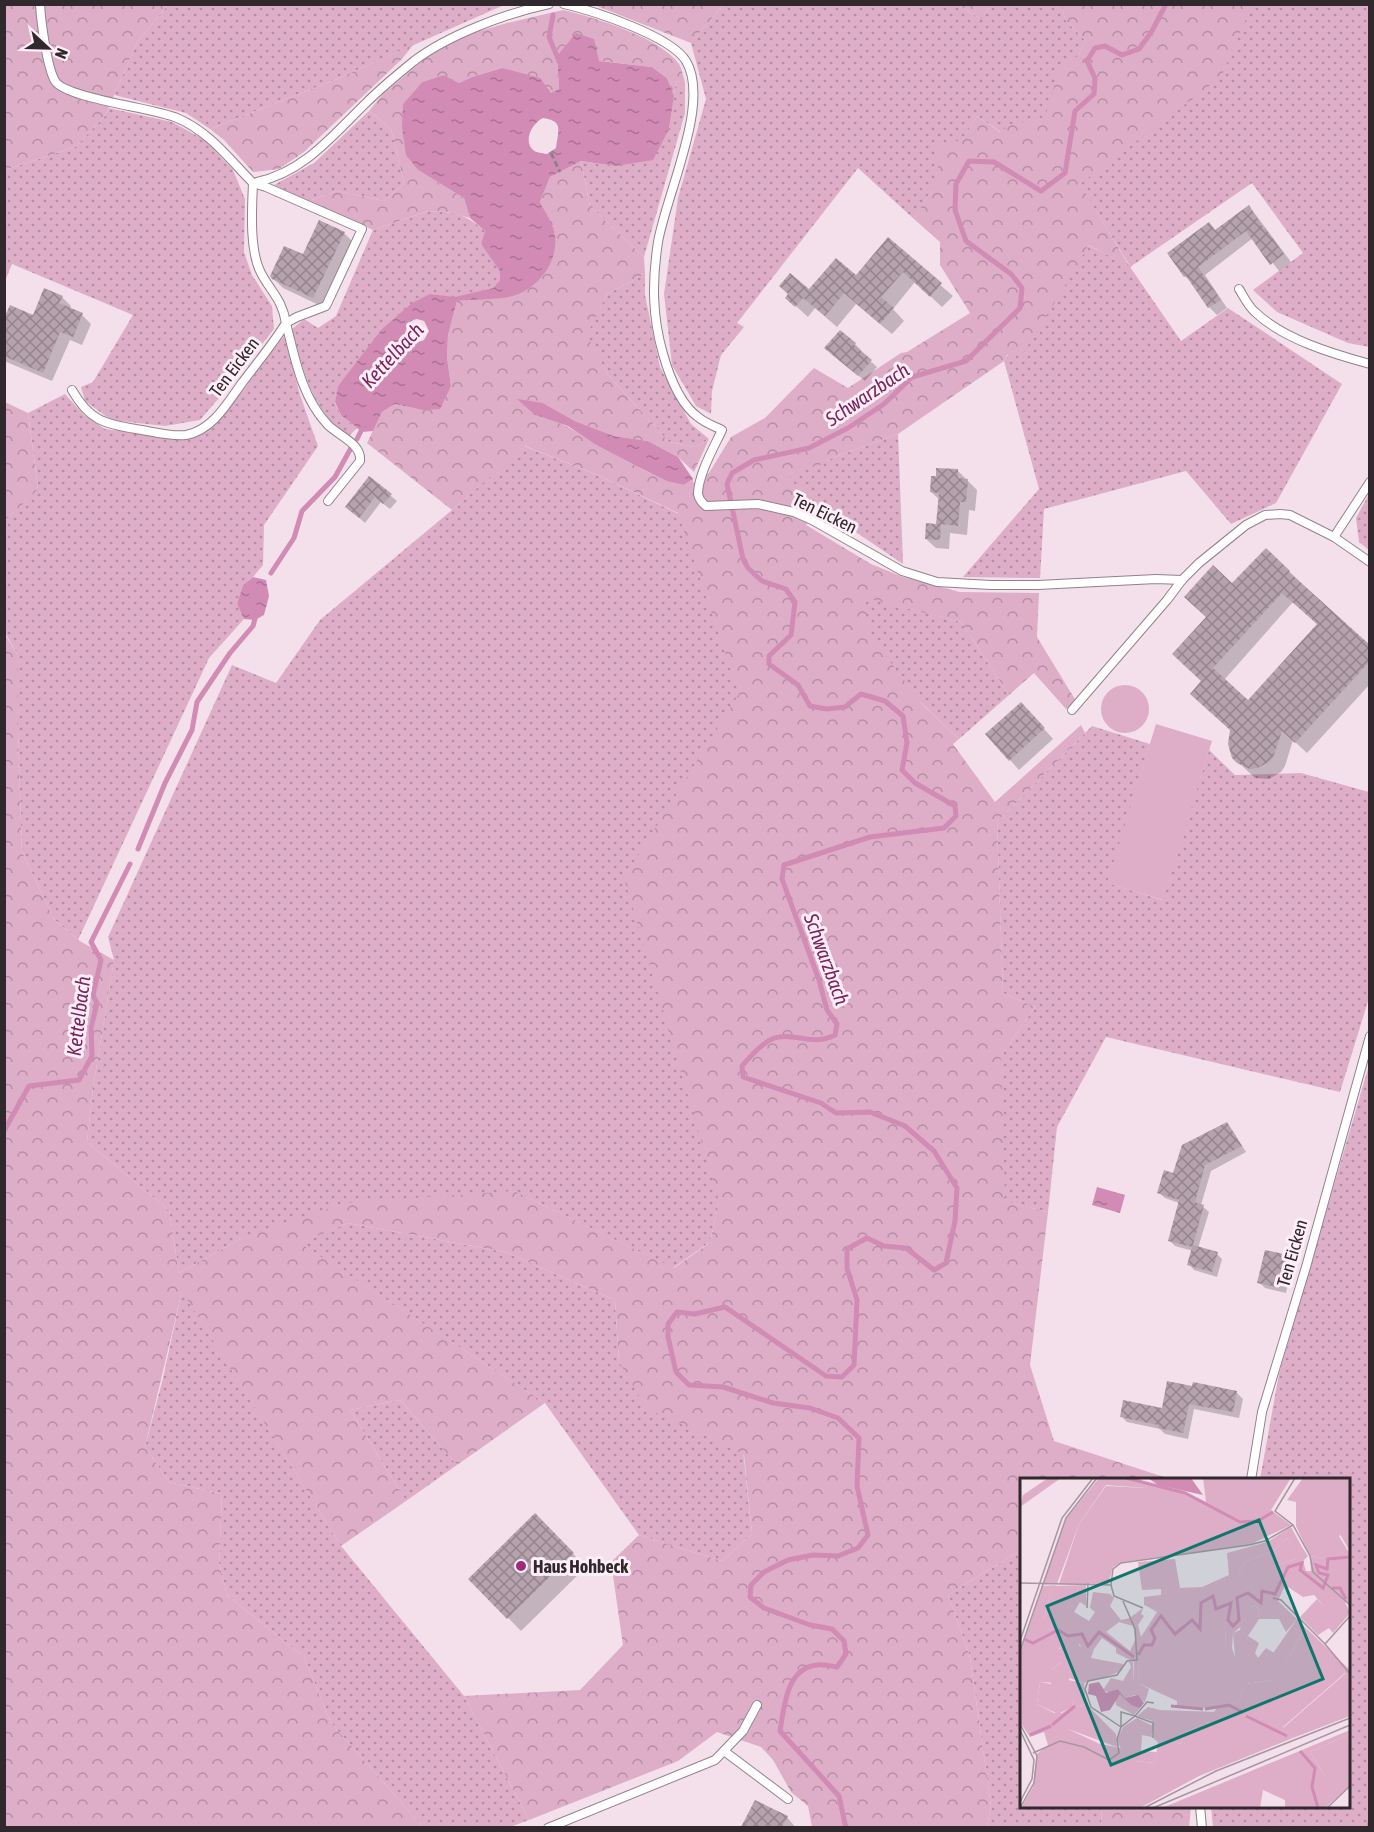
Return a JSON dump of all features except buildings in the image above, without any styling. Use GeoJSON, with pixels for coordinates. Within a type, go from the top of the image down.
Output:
{"type":"FeatureCollection","features":[{"type":"Feature","properties":{"kind":"lane"},"geometry":{"type":"LineString","coordinates":[[40,4],[52,74],[62,89],[162,112],[190,124],[215,142],[253,183],[362,229],[326,306],[286,323]]}},
{"type":"Feature","properties":{"kind":"lane"},"geometry":{"type":"LineString","coordinates":[[253,183],[278,176],[306,160],[416,59],[446,41],[487,23],[549,4]]}},
{"type":"Feature","properties":{"kind":"lane","name":"Ten Eicken"},"geometry":{"type":"LineString","coordinates":[[564,4],[610,18],[667,43],[685,59],[694,82],[694,100],[687,138],[658,241],[653,292],[658,338],[665,362],[682,399],[697,417],[722,430],[702,475],[698,494],[700,501],[706,506],[758,504],[794,512],[828,529],[883,562],[902,571],[937,582],[1038,585],[1156,579],[1182,580]]}},
{"type":"Feature","properties":{"kind":"lane"},"geometry":{"type":"LineString","coordinates":[[253,183],[254,250],[260,272],[279,299],[285,312],[295,360],[308,395],[328,425],[357,448],[361,454],[360,461],[328,501]]}},
{"type":"Feature","properties":{"kind":"lane"},"geometry":{"type":"LineString","coordinates":[[1239,289],[1253,311],[1268,324],[1332,354],[1370,363]]}},
{"type":"Feature","properties":{"kind":"lane","name":"Ten Eicken"},"geometry":{"type":"LineString","coordinates":[[72,390],[78,400],[100,421],[114,426],[186,435],[213,421],[286,323]]}},
{"type":"Feature","properties":{"kind":"lane"},"geometry":{"type":"LineString","coordinates":[[1334,537],[1370,482]]}},
{"type":"Feature","properties":{"kind":"lane"},"geometry":{"type":"LineString","coordinates":[[1072,710],[1154,616],[1182,580],[1199,563],[1246,525],[1265,515],[1290,515],[1334,537],[1370,562]]}},
{"type":"Feature","properties":{"kind":"lane","name":"Ten Eicken"},"geometry":{"type":"LineString","coordinates":[[1251,1478],[1262,1412],[1306,1267],[1370,1036]]}},
{"type":"Feature","properties":{"kind":"lane"},"geometry":{"type":"LineString","coordinates":[[548,1827],[715,1760],[743,1731],[757,1705]]}},
{"type":"Feature","properties":{"kind":"lane"},"geometry":{"type":"LineString","coordinates":[[724,1750],[789,1799]]}},
{"type":"Feature","properties":{"kind":"lane"},"geometry":{"type":"LineString","coordinates":[[1200,1808],[1202,1827]]}},
{"type":"Feature","properties":{"kind":"path"},"geometry":{"type":"LineString","coordinates":[[551,153],[560,172]]}},
{"type":"Feature","properties":{"kind":"green space"},"geometry":{"type":"Polygon","coordinates":[[[991,4],[981,19],[958,5],[991,4]]]}},
{"type":"Feature","properties":{"kind":"green space"},"geometry":{"type":"Polygon","coordinates":[[[5,5],[168,5],[137,42],[105,116],[75,147],[5,170],[5,5]]]}},
{"type":"Feature","properties":{"kind":"green space"},"geometry":{"type":"Polygon","coordinates":[[[168,5],[504,5],[337,79],[210,129],[186,113],[114,95],[137,42],[168,5]]]}},
{"type":"Feature","properties":{"kind":"green space"},"geometry":{"type":"Polygon","coordinates":[[[594,5],[723,5],[691,43],[594,5]]]}},
{"type":"Feature","properties":{"kind":"green space"},"geometry":{"type":"Polygon","coordinates":[[[723,5],[958,5],[981,19],[991,5],[1061,5],[1066,21],[1085,40],[1039,158],[977,116],[914,219],[858,168],[737,323],[744,327],[721,355],[712,391],[711,414],[696,406],[672,365],[664,294],[678,198],[706,99],[691,43],[723,5]]]}},
{"type":"Feature","properties":{"kind":"green space"},"geometry":{"type":"Polygon","coordinates":[[[1061,5],[1252,5],[1221,77],[1080,184],[1130,267],[1088,245],[1024,352],[1007,355],[1004,361],[898,434],[827,460],[823,464],[791,473],[789,481],[807,490],[817,515],[806,525],[871,564],[903,577],[960,592],[1039,593],[1037,637],[1076,701],[1066,709],[1034,673],[1009,695],[961,622],[865,598],[870,635],[922,704],[959,739],[953,744],[995,802],[1081,725],[1085,733],[997,822],[1003,993],[1035,1007],[1001,1056],[1005,1197],[994,1198],[1048,1212],[1030,1365],[1054,1441],[1167,1478],[1020,1478],[1020,1551],[948,1595],[970,1657],[991,1806],[987,1827],[812,1827],[808,1806],[791,1792],[773,1760],[761,1747],[717,1732],[678,1761],[529,1820],[464,1696],[580,1690],[623,1645],[611,1562],[639,1535],[722,1561],[752,1534],[744,1455],[647,1409],[619,1362],[615,1300],[505,1252],[348,1223],[300,1243],[545,1403],[457,1465],[400,1400],[350,1410],[406,1501],[341,1546],[182,1291],[145,1447],[169,1482],[222,1494],[219,1563],[227,1595],[304,1657],[331,1723],[423,1827],[5,1827],[4,633],[18,655],[22,852],[54,919],[78,940],[114,960],[93,1088],[87,1142],[169,1210],[179,1273],[242,1238],[344,1203],[514,1191],[674,1268],[708,1244],[719,1201],[624,878],[739,694],[678,513],[595,474],[525,446],[452,510],[367,443],[382,412],[395,404],[422,410],[451,386],[447,357],[448,335],[457,301],[513,296],[555,234],[540,202],[550,177],[581,161],[590,206],[644,257],[645,274],[607,294],[587,335],[608,375],[669,442],[696,447],[709,439],[694,472],[678,457],[648,441],[614,436],[575,421],[543,403],[535,415],[566,426],[654,474],[684,485],[693,479],[693,483],[709,473],[731,437],[765,418],[814,368],[848,388],[901,353],[907,352],[970,313],[940,265],[940,242],[914,219],[938,179],[938,145],[962,140],[977,116],[1000,132],[1010,125],[1045,117],[1059,70],[1079,55],[1085,40],[1066,21],[1061,5]]]}},
{"type":"Feature","properties":{"kind":"green space"},"geometry":{"type":"Polygon","coordinates":[[[1186,5],[1369,5],[1369,347],[1348,343],[1277,312],[1253,290],[1303,253],[1252,183],[1130,267],[1181,341],[1228,308],[1342,384],[1276,503],[1231,524],[1186,471],[1044,509],[1040,578],[963,577],[1039,489],[1004,361],[1079,241],[1130,266],[1073,174],[1186,5]]]}},
{"type":"Feature","properties":{"kind":"green space"},"geometry":{"type":"Polygon","coordinates":[[[563,10],[609,23],[643,37],[670,55],[679,64],[685,82],[676,81],[674,96],[667,78],[652,67],[557,56],[559,90],[551,93],[502,68],[459,83],[444,75],[422,82],[403,104],[418,170],[464,198],[470,218],[447,212],[428,211],[373,230],[309,201],[337,191],[384,201],[404,183],[391,129],[369,111],[383,94],[446,41],[563,10]]]}},
{"type":"Feature","properties":{"kind":"green space"},"geometry":{"type":"Polygon","coordinates":[[[413,45],[402,59],[304,152],[279,169],[253,172],[224,140],[210,129],[337,79],[413,45]]]}},
{"type":"Feature","properties":{"kind":"green space"},"geometry":{"type":"Polygon","coordinates":[[[676,81],[685,82],[685,113],[644,257],[590,206],[581,161],[615,166],[669,129],[676,81]]]}},
{"type":"Feature","properties":{"kind":"green space"},"geometry":{"type":"Polygon","coordinates":[[[109,108],[172,122],[205,140],[233,170],[245,199],[244,252],[252,275],[272,306],[274,329],[200,420],[165,426],[111,420],[85,401],[81,387],[93,382],[133,315],[12,264],[5,281],[5,170],[75,147],[105,116],[109,108]]]}},
{"type":"Feature","properties":{"kind":"green space"},"geometry":{"type":"Polygon","coordinates":[[[369,111],[391,129],[404,183],[384,201],[337,191],[309,201],[274,185],[314,163],[369,111]]]}},
{"type":"Feature","properties":{"kind":"green space"},"geometry":{"type":"Polygon","coordinates":[[[428,211],[458,215],[471,220],[485,231],[481,244],[501,271],[500,280],[493,288],[455,298],[430,294],[353,368],[338,386],[335,403],[341,415],[357,428],[349,436],[333,423],[316,401],[302,366],[292,329],[304,319],[318,328],[336,316],[373,230],[428,211]]]}},
{"type":"Feature","properties":{"kind":"green space"},"geometry":{"type":"Polygon","coordinates":[[[645,274],[645,295],[660,367],[691,424],[709,439],[696,447],[669,442],[608,375],[586,335],[607,294],[645,274]]]}},
{"type":"Feature","properties":{"kind":"green space"},"geometry":{"type":"Polygon","coordinates":[[[284,336],[300,395],[318,446],[264,525],[263,565],[243,585],[237,604],[244,619],[209,658],[78,940],[54,919],[22,852],[18,655],[5,633],[5,521],[38,488],[28,413],[65,394],[84,415],[105,429],[176,439],[199,435],[221,419],[284,336]]]}},
{"type":"Feature","properties":{"kind":"green space"},"geometry":{"type":"Polygon","coordinates":[[[5,402],[28,413],[38,489],[5,521],[5,402]]]}},
{"type":"Feature","properties":{"kind":"green space"},"geometry":{"type":"Polygon","coordinates":[[[898,434],[903,564],[789,487],[786,475],[898,434]]]}},
{"type":"Feature","properties":{"kind":"green space"},"geometry":{"type":"Polygon","coordinates":[[[524,446],[595,474],[681,515],[755,634],[727,1167],[710,1242],[673,1268],[514,1191],[242,1238],[179,1273],[169,1210],[87,1142],[93,1088],[114,960],[108,937],[232,665],[276,683],[320,620],[452,510],[524,446]]]}},
{"type":"Feature","properties":{"kind":"green space"},"geometry":{"type":"Polygon","coordinates":[[[1369,494],[1370,550],[1359,542],[1356,518],[1369,494]]]}},
{"type":"Feature","properties":{"kind":"green space"},"geometry":{"type":"Polygon","coordinates":[[[864,597],[961,622],[1009,695],[959,739],[873,657],[864,597]]]}},
{"type":"Feature","properties":{"kind":"green space"},"geometry":{"type":"Polygon","coordinates":[[[1120,685],[1130,685],[1145,695],[1149,709],[1145,723],[1139,729],[1130,733],[1120,733],[1105,723],[1101,714],[1101,704],[1111,689],[1120,685]]]}},
{"type":"Feature","properties":{"kind":"green space"},"geometry":{"type":"Polygon","coordinates":[[[1156,724],[1212,741],[1163,900],[1107,883],[1156,724]]]}},
{"type":"Feature","properties":{"kind":"green space"},"geometry":{"type":"Polygon","coordinates":[[[1092,726],[1150,744],[1108,883],[1162,900],[1209,750],[1235,775],[1301,773],[1369,792],[1369,998],[1340,1092],[1106,1037],[1057,1127],[1048,1212],[973,1193],[950,1129],[1035,1007],[1003,993],[997,822],[1092,726]]]}},
{"type":"Feature","properties":{"kind":"green space"},"geometry":{"type":"Polygon","coordinates":[[[1369,1065],[1369,1827],[1213,1827],[1211,1808],[1350,1808],[1350,1478],[1260,1478],[1279,1374],[1369,1065]]]}},
{"type":"Feature","properties":{"kind":"green space"},"geometry":{"type":"Polygon","coordinates":[[[348,1223],[505,1252],[615,1300],[619,1362],[743,1450],[752,1534],[722,1561],[639,1535],[545,1403],[299,1243],[348,1223]]]}},
{"type":"Feature","properties":{"kind":"green space"},"geometry":{"type":"Polygon","coordinates":[[[182,1290],[341,1546],[464,1696],[529,1820],[510,1827],[423,1827],[331,1723],[304,1657],[227,1595],[219,1563],[222,1494],[169,1482],[145,1447],[182,1290]]]}},
{"type":"Feature","properties":{"kind":"green space"},"geometry":{"type":"Polygon","coordinates":[[[400,1400],[457,1465],[406,1501],[350,1410],[400,1400]]]}},
{"type":"Feature","properties":{"kind":"green space"},"geometry":{"type":"Polygon","coordinates":[[[1020,1551],[1020,1808],[1101,1808],[1102,1827],[987,1827],[991,1806],[970,1657],[948,1595],[1020,1551]]]}},
{"type":"Feature","properties":{"kind":"green space"},"geometry":{"type":"Polygon","coordinates":[[[1101,1808],[1191,1808],[1189,1827],[1102,1827],[1101,1808]]]}},
{"type":"Feature","properties":{"kind":"water"},"geometry":{"type":"Polygon","coordinates":[[[576,33],[594,39],[599,61],[652,67],[667,78],[674,96],[669,129],[653,160],[615,166],[581,161],[550,177],[540,202],[553,227],[555,236],[553,255],[545,273],[531,287],[513,296],[457,301],[448,335],[447,357],[451,386],[440,409],[422,410],[395,404],[382,412],[373,431],[362,432],[341,415],[335,402],[338,386],[382,329],[412,303],[430,294],[455,297],[493,288],[500,280],[500,271],[481,244],[485,231],[470,218],[464,198],[418,170],[406,155],[402,128],[403,104],[422,82],[444,75],[459,83],[502,68],[540,78],[551,93],[559,89],[557,56],[576,33]],[[543,118],[532,129],[529,144],[536,152],[547,154],[556,148],[558,127],[554,121],[543,118]],[[417,319],[409,324],[406,333],[411,340],[418,342],[424,340],[429,331],[424,321],[417,319]]]}},
{"type":"Feature","properties":{"kind":"water"},"geometry":{"type":"Polygon","coordinates":[[[517,399],[543,403],[575,421],[614,436],[648,441],[678,457],[693,479],[684,485],[667,481],[595,444],[568,426],[535,415],[517,399]]]}},
{"type":"Feature","properties":{"kind":"water"},"geometry":{"type":"Polygon","coordinates":[[[253,577],[266,580],[269,596],[264,615],[255,620],[244,619],[237,604],[243,585],[253,577]]]}},
{"type":"Feature","properties":{"kind":"water"},"geometry":{"type":"Polygon","coordinates":[[[1097,1187],[1125,1195],[1120,1213],[1092,1205],[1097,1187]]]}},
{"type":"Feature","properties":{"kind":"waterway","name":"Schwarzbach"},"geometry":{"type":"LineString","coordinates":[[847,1828],[839,1796],[780,1731],[785,1701],[793,1681],[807,1668],[819,1665],[837,1667],[846,1654],[844,1641],[832,1629],[810,1625],[764,1608],[750,1597],[751,1585],[764,1572],[788,1560],[813,1555],[838,1556],[858,1548],[868,1535],[857,1486],[859,1438],[838,1418],[810,1408],[773,1403],[723,1387],[689,1385],[676,1372],[668,1337],[668,1324],[677,1312],[695,1314],[725,1307],[826,1376],[842,1377],[854,1365],[857,1300],[847,1268],[847,1249],[867,1238],[884,1246],[906,1248],[934,1270],[946,1263],[955,1221],[957,1188],[934,1151],[905,1126],[870,1112],[836,1113],[821,1103],[743,1077],[742,1066],[759,1048],[774,1038],[820,1040],[835,1035],[837,1024],[827,1010],[819,980],[782,879],[784,865],[870,837],[944,828],[956,816],[955,806],[915,783],[902,770],[907,743],[903,716],[885,701],[861,694],[845,707],[827,709],[810,706],[798,685],[769,664],[769,656],[791,635],[795,602],[786,589],[762,581],[748,568],[743,559],[727,484],[732,473],[754,460],[809,448],[848,428],[884,404],[912,377],[966,361],[1020,308],[1022,288],[1011,274],[966,241],[955,210],[956,184],[969,161],[994,162],[1041,191],[1065,173],[1075,111],[1094,94],[1095,78],[1087,61],[1095,48],[1105,46],[1122,55],[1139,49],[1152,31],[1166,4]]}},
{"type":"Feature","properties":{"kind":"waterway","name":"Kettelbach"},"geometry":{"type":"LineString","coordinates":[[553,15],[549,37],[559,61]]}},
{"type":"Feature","properties":{"kind":"waterway","name":"Kettelbach"},"geometry":{"type":"LineString","coordinates":[[357,439],[363,427]]}},
{"type":"Feature","properties":{"kind":"waterway","name":"Kettelbach"},"geometry":{"type":"LineString","coordinates":[[271,573],[294,538],[302,511],[335,477],[351,448]]}},
{"type":"Feature","properties":{"kind":"waterway","name":"Kettelbach"},"geometry":{"type":"LineString","coordinates":[[138,849],[165,783],[192,730],[197,702],[230,653],[253,626],[256,615]]}},
{"type":"Feature","properties":{"kind":"waterway","name":"Kettelbach"},"geometry":{"type":"LineString","coordinates":[[4,1131],[29,1086],[79,1080],[92,1056],[91,1028],[97,1003],[93,995],[101,960],[91,942],[130,864]]}},
{"type":"Feature","properties":{"kind":"waterway"},"geometry":{"type":"LineString","coordinates":[[1369,1828],[1370,1821]]}},
{"type":"Feature","properties":{"kind":"place","name":"Haus Hohbeck"},"geometry":{"type":"Point","coordinates":[521,1566]}}]}
